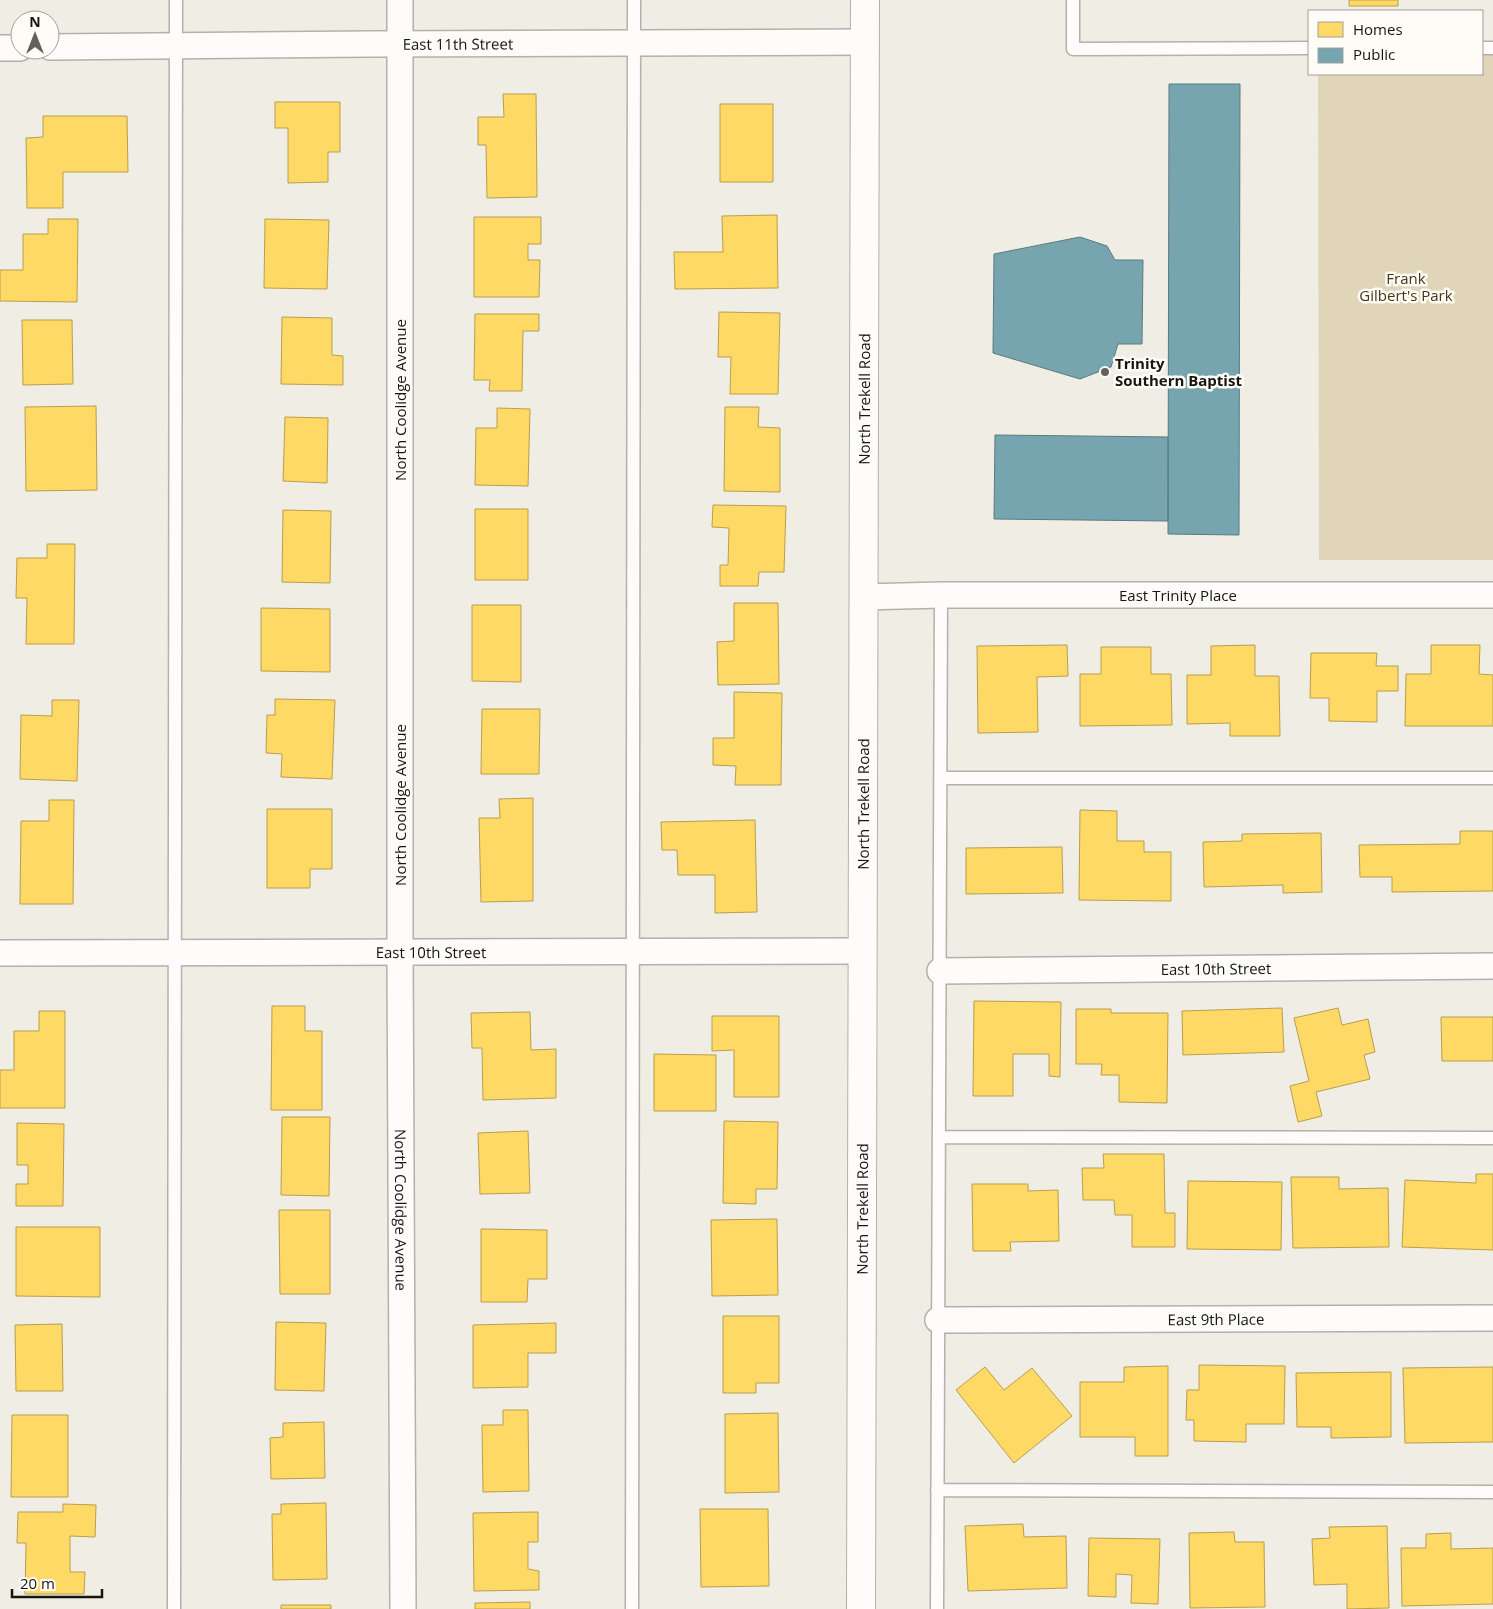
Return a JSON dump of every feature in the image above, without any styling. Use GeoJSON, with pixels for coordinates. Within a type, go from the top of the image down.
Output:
{"type":"FeatureCollection","features":[{"type":"Feature","properties":{"kind":"main road","name":"North Trekell Road"},"geometry":{"type":"LineString","coordinates":[[861,1609],[865,0]]}},
{"type":"Feature","properties":{"kind":"street","name":"North Coolidge Avenue"},"geometry":{"type":"LineString","coordinates":[[400,0],[400,952],[403,1609]]}},
{"type":"Feature","properties":{"kind":"street","name":"East 11th Street"},"geometry":{"type":"LineString","coordinates":[[60,47],[865,42]]}},
{"type":"Feature","properties":{"kind":"street","name":"East Trinity Place"},"geometry":{"type":"LineString","coordinates":[[864,597],[941,595],[1493,595]]}},
{"type":"Feature","properties":{"kind":"street","name":"East 10th Street"},"geometry":{"type":"LineString","coordinates":[[0,953],[863,951]]}},
{"type":"Feature","properties":{"kind":"street","name":"East 10th Street"},"geometry":{"type":"LineString","coordinates":[[940,971],[1493,966]]}},
{"type":"Feature","properties":{"kind":"street","name":"East 9th Place"},"geometry":{"type":"LineString","coordinates":[[938,1320],[1493,1318]]}},
{"type":"Feature","properties":{"kind":"lane"},"geometry":{"type":"LineString","coordinates":[[174,1609],[176,0]]}},
{"type":"Feature","properties":{"kind":"lane"},"geometry":{"type":"LineString","coordinates":[[632,1609],[634,0]]}},
{"type":"Feature","properties":{"kind":"lane"},"geometry":{"type":"LineString","coordinates":[[1073,0],[1073,48],[1308,48]]}},
{"type":"Feature","properties":{"kind":"lane"},"geometry":{"type":"LineString","coordinates":[[937,1609],[941,595]]}},
{"type":"Feature","properties":{"kind":"lane"},"geometry":{"type":"LineString","coordinates":[[941,778],[1493,778]]}},
{"type":"Feature","properties":{"kind":"lane"},"geometry":{"type":"LineString","coordinates":[[939,1137],[1493,1138]]}},
{"type":"Feature","properties":{"kind":"lane"},"geometry":{"type":"LineString","coordinates":[[938,1490],[1493,1492]]}},
{"type":"Feature","properties":{"kind":"green space","name":"Frank Gilbert's Park"},"geometry":{"type":"Polygon","coordinates":[[[1483,46],[1493,46],[1493,560],[1319,560],[1318,75],[1483,75],[1483,46]]]}},
{"type":"Feature","properties":{"kind":"building: Homes"},"geometry":{"type":"Polygon","coordinates":[[[1349,0],[1398,0],[1398,6],[1349,6],[1349,0]]]}},
{"type":"Feature","properties":{"kind":"building: Homes"},"geometry":{"type":"Polygon","coordinates":[[[503,94],[536,94],[537,197],[487,198],[486,145],[478,145],[478,117],[504,117],[503,94]]]}},
{"type":"Feature","properties":{"kind":"building: Homes"},"geometry":{"type":"Polygon","coordinates":[[[275,102],[340,102],[340,152],[328,152],[328,182],[288,183],[288,128],[275,128],[275,102]]]}},
{"type":"Feature","properties":{"kind":"building: Homes"},"geometry":{"type":"Polygon","coordinates":[[[720,104],[773,104],[773,182],[720,182],[720,104]]]}},
{"type":"Feature","properties":{"kind":"building: Homes"},"geometry":{"type":"Polygon","coordinates":[[[43,116],[127,116],[128,172],[63,172],[63,208],[27,208],[26,138],[43,137],[43,116]]]}},
{"type":"Feature","properties":{"kind":"building: Homes"},"geometry":{"type":"Polygon","coordinates":[[[777,215],[778,288],[675,289],[674,252],[723,252],[722,216],[777,215]]]}},
{"type":"Feature","properties":{"kind":"building: Homes"},"geometry":{"type":"Polygon","coordinates":[[[474,217],[541,217],[541,244],[528,244],[528,260],[540,260],[539,297],[474,297],[474,217]]]}},
{"type":"Feature","properties":{"kind":"building: Homes"},"geometry":{"type":"Polygon","coordinates":[[[48,219],[78,219],[77,302],[0,301],[0,270],[23,270],[23,234],[48,234],[48,219]]]}},
{"type":"Feature","properties":{"kind":"building: Homes"},"geometry":{"type":"Polygon","coordinates":[[[265,219],[329,220],[327,289],[264,288],[265,219]]]}},
{"type":"Feature","properties":{"kind":"building: Homes"},"geometry":{"type":"Polygon","coordinates":[[[719,312],[780,313],[778,394],[730,394],[731,357],[718,357],[719,312]]]}},
{"type":"Feature","properties":{"kind":"building: Homes"},"geometry":{"type":"Polygon","coordinates":[[[475,314],[539,314],[539,331],[523,331],[522,391],[489,391],[490,380],[474,380],[475,314]]]}},
{"type":"Feature","properties":{"kind":"building: Homes"},"geometry":{"type":"Polygon","coordinates":[[[282,317],[332,318],[332,355],[343,356],[343,385],[281,384],[282,317]]]}},
{"type":"Feature","properties":{"kind":"building: Homes"},"geometry":{"type":"Polygon","coordinates":[[[22,320],[72,320],[73,384],[23,385],[22,320]]]}},
{"type":"Feature","properties":{"kind":"building: Homes"},"geometry":{"type":"Polygon","coordinates":[[[96,406],[97,490],[26,491],[25,407],[96,406]]]}},
{"type":"Feature","properties":{"kind":"building: Homes"},"geometry":{"type":"Polygon","coordinates":[[[725,407],[759,407],[758,427],[780,428],[780,492],[724,491],[725,407]]]}},
{"type":"Feature","properties":{"kind":"building: Homes"},"geometry":{"type":"Polygon","coordinates":[[[497,408],[530,409],[528,486],[475,485],[476,428],[497,428],[497,408]]]}},
{"type":"Feature","properties":{"kind":"building: Homes"},"geometry":{"type":"Polygon","coordinates":[[[285,417],[328,418],[327,483],[283,481],[285,417]]]}},
{"type":"Feature","properties":{"kind":"building: Homes"},"geometry":{"type":"Polygon","coordinates":[[[713,505],[786,506],[784,572],[759,572],[758,586],[720,586],[720,565],[728,565],[729,528],[712,527],[713,505]]]}},
{"type":"Feature","properties":{"kind":"building: Homes"},"geometry":{"type":"Polygon","coordinates":[[[475,509],[528,509],[528,580],[475,580],[475,509]]]}},
{"type":"Feature","properties":{"kind":"building: Homes"},"geometry":{"type":"Polygon","coordinates":[[[283,510],[331,511],[330,583],[282,582],[283,510]]]}},
{"type":"Feature","properties":{"kind":"building: Homes"},"geometry":{"type":"Polygon","coordinates":[[[47,544],[75,544],[74,644],[26,644],[27,598],[16,598],[17,558],[47,558],[47,544]]]}},
{"type":"Feature","properties":{"kind":"building: Homes"},"geometry":{"type":"Polygon","coordinates":[[[734,603],[778,603],[779,684],[718,685],[717,642],[734,641],[734,603]]]}},
{"type":"Feature","properties":{"kind":"building: Homes"},"geometry":{"type":"Polygon","coordinates":[[[472,605],[521,605],[521,682],[472,681],[472,605]]]}},
{"type":"Feature","properties":{"kind":"building: Homes"},"geometry":{"type":"Polygon","coordinates":[[[261,608],[330,609],[330,672],[261,671],[261,608]]]}},
{"type":"Feature","properties":{"kind":"building: Homes"},"geometry":{"type":"Polygon","coordinates":[[[1067,645],[1068,676],[1037,677],[1038,732],[978,733],[977,646],[1067,645]]]}},
{"type":"Feature","properties":{"kind":"building: Homes"},"geometry":{"type":"Polygon","coordinates":[[[1255,645],[1255,676],[1279,676],[1280,736],[1230,736],[1230,723],[1187,724],[1187,675],[1211,675],[1211,646],[1255,645]]]}},
{"type":"Feature","properties":{"kind":"building: Homes"},"geometry":{"type":"Polygon","coordinates":[[[1431,645],[1480,645],[1479,674],[1493,675],[1493,726],[1405,726],[1406,674],[1431,674],[1431,645]]]}},
{"type":"Feature","properties":{"kind":"building: Homes"},"geometry":{"type":"Polygon","coordinates":[[[1101,647],[1151,647],[1151,674],[1171,674],[1172,725],[1080,726],[1080,674],[1101,674],[1101,647]]]}},
{"type":"Feature","properties":{"kind":"building: Homes"},"geometry":{"type":"Polygon","coordinates":[[[1311,653],[1377,653],[1376,666],[1398,666],[1398,691],[1377,691],[1377,722],[1329,721],[1329,698],[1310,698],[1311,653]]]}},
{"type":"Feature","properties":{"kind":"building: Homes"},"geometry":{"type":"Polygon","coordinates":[[[734,692],[782,693],[781,785],[735,785],[736,766],[713,765],[713,738],[734,738],[734,692]]]}},
{"type":"Feature","properties":{"kind":"building: Homes"},"geometry":{"type":"Polygon","coordinates":[[[275,699],[335,700],[332,779],[281,777],[282,754],[266,753],[267,715],[275,715],[275,699]]]}},
{"type":"Feature","properties":{"kind":"building: Homes"},"geometry":{"type":"Polygon","coordinates":[[[52,700],[79,700],[77,781],[20,779],[21,715],[52,716],[52,700]]]}},
{"type":"Feature","properties":{"kind":"building: Homes"},"geometry":{"type":"Polygon","coordinates":[[[482,709],[540,709],[539,774],[481,774],[482,709]]]}},
{"type":"Feature","properties":{"kind":"building: Homes"},"geometry":{"type":"Polygon","coordinates":[[[533,798],[533,901],[481,902],[479,818],[500,818],[499,799],[533,798]]]}},
{"type":"Feature","properties":{"kind":"building: Homes"},"geometry":{"type":"Polygon","coordinates":[[[49,800],[74,800],[73,904],[20,904],[21,821],[49,821],[49,800]]]}},
{"type":"Feature","properties":{"kind":"building: Homes"},"geometry":{"type":"Polygon","coordinates":[[[267,809],[332,809],[332,869],[310,869],[310,888],[267,888],[267,809]]]}},
{"type":"Feature","properties":{"kind":"building: Homes"},"geometry":{"type":"Polygon","coordinates":[[[1080,810],[1117,811],[1117,841],[1144,841],[1144,852],[1171,852],[1171,901],[1079,900],[1080,810]]]}},
{"type":"Feature","properties":{"kind":"building: Homes"},"geometry":{"type":"Polygon","coordinates":[[[755,820],[757,912],[715,913],[715,875],[678,875],[677,850],[662,850],[661,822],[755,820]]]}},
{"type":"Feature","properties":{"kind":"building: Homes"},"geometry":{"type":"Polygon","coordinates":[[[1460,831],[1493,831],[1493,891],[1392,892],[1392,877],[1360,877],[1359,845],[1460,844],[1460,831]]]}},
{"type":"Feature","properties":{"kind":"building: Homes"},"geometry":{"type":"Polygon","coordinates":[[[1321,833],[1322,892],[1283,893],[1283,885],[1204,887],[1203,842],[1242,841],[1242,834],[1321,833]]]}},
{"type":"Feature","properties":{"kind":"building: Homes"},"geometry":{"type":"Polygon","coordinates":[[[1062,847],[1063,893],[966,894],[966,848],[1062,847]]]}},
{"type":"Feature","properties":{"kind":"building: Homes"},"geometry":{"type":"Polygon","coordinates":[[[974,1001],[1061,1002],[1060,1077],[1049,1076],[1049,1054],[1013,1054],[1013,1096],[973,1096],[974,1001]]]}},
{"type":"Feature","properties":{"kind":"building: Homes"},"geometry":{"type":"Polygon","coordinates":[[[272,1006],[305,1006],[305,1031],[322,1031],[322,1110],[271,1110],[272,1006]]]}},
{"type":"Feature","properties":{"kind":"building: Homes"},"geometry":{"type":"Polygon","coordinates":[[[1282,1008],[1284,1052],[1183,1055],[1182,1011],[1282,1008]]]}},
{"type":"Feature","properties":{"kind":"building: Homes"},"geometry":{"type":"Polygon","coordinates":[[[1338,1008],[1342,1025],[1368,1019],[1375,1052],[1364,1055],[1370,1079],[1316,1092],[1322,1116],[1298,1122],[1290,1086],[1309,1081],[1294,1018],[1338,1008]]]}},
{"type":"Feature","properties":{"kind":"building: Homes"},"geometry":{"type":"Polygon","coordinates":[[[1076,1009],[1111,1009],[1111,1013],[1168,1013],[1167,1103],[1119,1102],[1119,1075],[1101,1075],[1102,1064],[1076,1064],[1076,1009]]]}},
{"type":"Feature","properties":{"kind":"building: Homes"},"geometry":{"type":"Polygon","coordinates":[[[39,1011],[65,1011],[65,1108],[0,1108],[0,1070],[14,1070],[14,1031],[39,1031],[39,1011]]]}},
{"type":"Feature","properties":{"kind":"building: Homes"},"geometry":{"type":"Polygon","coordinates":[[[530,1012],[531,1050],[556,1049],[556,1098],[483,1100],[482,1048],[472,1048],[471,1013],[530,1012]]]}},
{"type":"Feature","properties":{"kind":"building: Homes"},"geometry":{"type":"Polygon","coordinates":[[[712,1016],[779,1016],[779,1097],[734,1097],[734,1050],[712,1051],[712,1016]]]}},
{"type":"Feature","properties":{"kind":"building: Homes"},"geometry":{"type":"Polygon","coordinates":[[[1441,1017],[1493,1017],[1493,1061],[1442,1061],[1441,1017]]]}},
{"type":"Feature","properties":{"kind":"building: Homes"},"geometry":{"type":"Polygon","coordinates":[[[654,1054],[716,1055],[716,1111],[654,1111],[654,1054]]]}},
{"type":"Feature","properties":{"kind":"building: Homes"},"geometry":{"type":"Polygon","coordinates":[[[282,1117],[330,1117],[329,1196],[281,1195],[282,1117]]]}},
{"type":"Feature","properties":{"kind":"building: Homes"},"geometry":{"type":"Polygon","coordinates":[[[724,1121],[778,1122],[777,1189],[756,1189],[756,1204],[723,1203],[724,1121]]]}},
{"type":"Feature","properties":{"kind":"building: Homes"},"geometry":{"type":"Polygon","coordinates":[[[17,1123],[64,1124],[63,1206],[16,1206],[16,1184],[28,1184],[28,1165],[17,1165],[17,1123]]]}},
{"type":"Feature","properties":{"kind":"building: Homes"},"geometry":{"type":"Polygon","coordinates":[[[528,1131],[530,1193],[480,1194],[478,1133],[528,1131]]]}},
{"type":"Feature","properties":{"kind":"building: Homes"},"geometry":{"type":"Polygon","coordinates":[[[1103,1154],[1164,1154],[1165,1213],[1175,1213],[1175,1247],[1132,1247],[1132,1215],[1115,1215],[1114,1200],[1083,1200],[1082,1168],[1104,1168],[1103,1154]]]}},
{"type":"Feature","properties":{"kind":"building: Homes"},"geometry":{"type":"Polygon","coordinates":[[[1476,1174],[1493,1174],[1493,1250],[1402,1247],[1405,1180],[1476,1183],[1476,1174]]]}},
{"type":"Feature","properties":{"kind":"building: Homes"},"geometry":{"type":"Polygon","coordinates":[[[1291,1177],[1339,1177],[1339,1189],[1388,1188],[1389,1247],[1293,1248],[1291,1177]]]}},
{"type":"Feature","properties":{"kind":"building: Homes"},"geometry":{"type":"Polygon","coordinates":[[[1188,1181],[1282,1182],[1281,1250],[1187,1249],[1188,1181]]]}},
{"type":"Feature","properties":{"kind":"building: Homes"},"geometry":{"type":"Polygon","coordinates":[[[972,1184],[1028,1184],[1028,1191],[1058,1190],[1059,1241],[1010,1242],[1011,1251],[973,1251],[972,1184]]]}},
{"type":"Feature","properties":{"kind":"building: Homes"},"geometry":{"type":"Polygon","coordinates":[[[279,1210],[330,1210],[330,1294],[280,1294],[279,1210]]]}},
{"type":"Feature","properties":{"kind":"building: Homes"},"geometry":{"type":"Polygon","coordinates":[[[777,1219],[778,1295],[712,1296],[711,1220],[777,1219]]]}},
{"type":"Feature","properties":{"kind":"building: Homes"},"geometry":{"type":"Polygon","coordinates":[[[16,1227],[100,1227],[100,1297],[16,1296],[16,1227]]]}},
{"type":"Feature","properties":{"kind":"building: Homes"},"geometry":{"type":"Polygon","coordinates":[[[481,1229],[547,1230],[547,1279],[528,1279],[527,1302],[481,1302],[481,1229]]]}},
{"type":"Feature","properties":{"kind":"building: Homes"},"geometry":{"type":"Polygon","coordinates":[[[723,1316],[779,1316],[779,1383],[756,1383],[756,1393],[723,1393],[723,1316]]]}},
{"type":"Feature","properties":{"kind":"building: Homes"},"geometry":{"type":"Polygon","coordinates":[[[276,1322],[326,1323],[324,1391],[275,1390],[276,1322]]]}},
{"type":"Feature","properties":{"kind":"building: Homes"},"geometry":{"type":"Polygon","coordinates":[[[556,1323],[556,1353],[528,1353],[528,1387],[473,1388],[473,1325],[556,1323]]]}},
{"type":"Feature","properties":{"kind":"building: Homes"},"geometry":{"type":"Polygon","coordinates":[[[62,1324],[63,1391],[16,1391],[15,1325],[62,1324]]]}},
{"type":"Feature","properties":{"kind":"building: Homes"},"geometry":{"type":"Polygon","coordinates":[[[1199,1365],[1285,1366],[1284,1424],[1246,1424],[1246,1442],[1194,1441],[1194,1420],[1186,1420],[1187,1390],[1199,1390],[1199,1365]]]}},
{"type":"Feature","properties":{"kind":"building: Homes"},"geometry":{"type":"Polygon","coordinates":[[[1168,1366],[1168,1456],[1135,1456],[1135,1437],[1080,1437],[1080,1382],[1124,1382],[1124,1367],[1168,1366]]]}},
{"type":"Feature","properties":{"kind":"building: Homes"},"geometry":{"type":"Polygon","coordinates":[[[985,1367],[1004,1390],[1032,1368],[1072,1416],[1014,1463],[956,1390],[985,1367]]]}},
{"type":"Feature","properties":{"kind":"building: Homes"},"geometry":{"type":"Polygon","coordinates":[[[1493,1367],[1493,1442],[1405,1443],[1403,1368],[1493,1367]]]}},
{"type":"Feature","properties":{"kind":"building: Homes"},"geometry":{"type":"Polygon","coordinates":[[[1391,1372],[1391,1437],[1331,1438],[1331,1427],[1297,1427],[1296,1373],[1391,1372]]]}},
{"type":"Feature","properties":{"kind":"building: Homes"},"geometry":{"type":"Polygon","coordinates":[[[503,1410],[528,1410],[529,1491],[483,1492],[482,1425],[503,1425],[503,1410]]]}},
{"type":"Feature","properties":{"kind":"building: Homes"},"geometry":{"type":"Polygon","coordinates":[[[778,1413],[779,1492],[725,1493],[725,1414],[778,1413]]]}},
{"type":"Feature","properties":{"kind":"building: Homes"},"geometry":{"type":"Polygon","coordinates":[[[12,1415],[68,1415],[68,1497],[11,1497],[12,1415]]]}},
{"type":"Feature","properties":{"kind":"building: Homes"},"geometry":{"type":"Polygon","coordinates":[[[324,1422],[325,1478],[271,1479],[270,1438],[283,1437],[283,1423],[324,1422]]]}},
{"type":"Feature","properties":{"kind":"building: Homes"},"geometry":{"type":"Polygon","coordinates":[[[326,1503],[327,1579],[273,1580],[272,1514],[281,1514],[281,1504],[326,1503]]]}},
{"type":"Feature","properties":{"kind":"building: Homes"},"geometry":{"type":"Polygon","coordinates":[[[63,1504],[96,1505],[95,1537],[70,1536],[70,1572],[85,1572],[84,1594],[25,1594],[26,1543],[17,1543],[18,1512],[63,1512],[63,1504]]]}},
{"type":"Feature","properties":{"kind":"building: Homes"},"geometry":{"type":"Polygon","coordinates":[[[700,1509],[768,1509],[769,1586],[701,1587],[700,1509]]]}},
{"type":"Feature","properties":{"kind":"building: Homes"},"geometry":{"type":"Polygon","coordinates":[[[538,1512],[538,1542],[528,1542],[528,1569],[539,1571],[539,1590],[474,1591],[473,1513],[538,1512]]]}},
{"type":"Feature","properties":{"kind":"building: Homes"},"geometry":{"type":"Polygon","coordinates":[[[1023,1524],[1024,1537],[1066,1536],[1067,1588],[968,1591],[965,1526],[1023,1524]]]}},
{"type":"Feature","properties":{"kind":"building: Homes"},"geometry":{"type":"Polygon","coordinates":[[[1387,1526],[1389,1608],[1347,1609],[1347,1584],[1314,1585],[1312,1539],[1330,1538],[1329,1527],[1387,1526]]]}},
{"type":"Feature","properties":{"kind":"building: Homes"},"geometry":{"type":"Polygon","coordinates":[[[1234,1532],[1235,1542],[1264,1542],[1265,1607],[1190,1608],[1189,1533],[1234,1532]]]}},
{"type":"Feature","properties":{"kind":"building: Homes"},"geometry":{"type":"Polygon","coordinates":[[[1451,1533],[1451,1549],[1493,1548],[1493,1604],[1402,1606],[1401,1548],[1426,1548],[1426,1534],[1451,1533]]]}},
{"type":"Feature","properties":{"kind":"building: Homes"},"geometry":{"type":"Polygon","coordinates":[[[1089,1538],[1160,1539],[1158,1604],[1131,1603],[1132,1575],[1116,1574],[1116,1597],[1088,1596],[1089,1538]]]}},
{"type":"Feature","properties":{"kind":"building: Homes"},"geometry":{"type":"Polygon","coordinates":[[[530,1602],[530,1609],[475,1609],[475,1603],[530,1602]]]}},
{"type":"Feature","properties":{"kind":"building: Homes"},"geometry":{"type":"Polygon","coordinates":[[[281,1605],[331,1605],[331,1609],[281,1609],[281,1605]]]}},
{"type":"Feature","properties":{"kind":"building: Public"},"geometry":{"type":"Polygon","coordinates":[[[1169,84],[1240,84],[1239,535],[1168,534],[1169,84]]]}},
{"type":"Feature","properties":{"kind":"building: Public"},"geometry":{"type":"Polygon","coordinates":[[[1080,237],[1107,246],[1115,260],[1143,260],[1142,344],[1118,344],[1111,367],[1080,379],[993,353],[994,254],[1080,237]]]}},
{"type":"Feature","properties":{"kind":"building: Public"},"geometry":{"type":"Polygon","coordinates":[[[995,435],[1168,437],[1168,521],[994,519],[995,435]]]}},
{"type":"Feature","properties":{"kind":"place","name":"Trinity Southern Baptist"},"geometry":{"type":"Point","coordinates":[1105,372]}}]}
